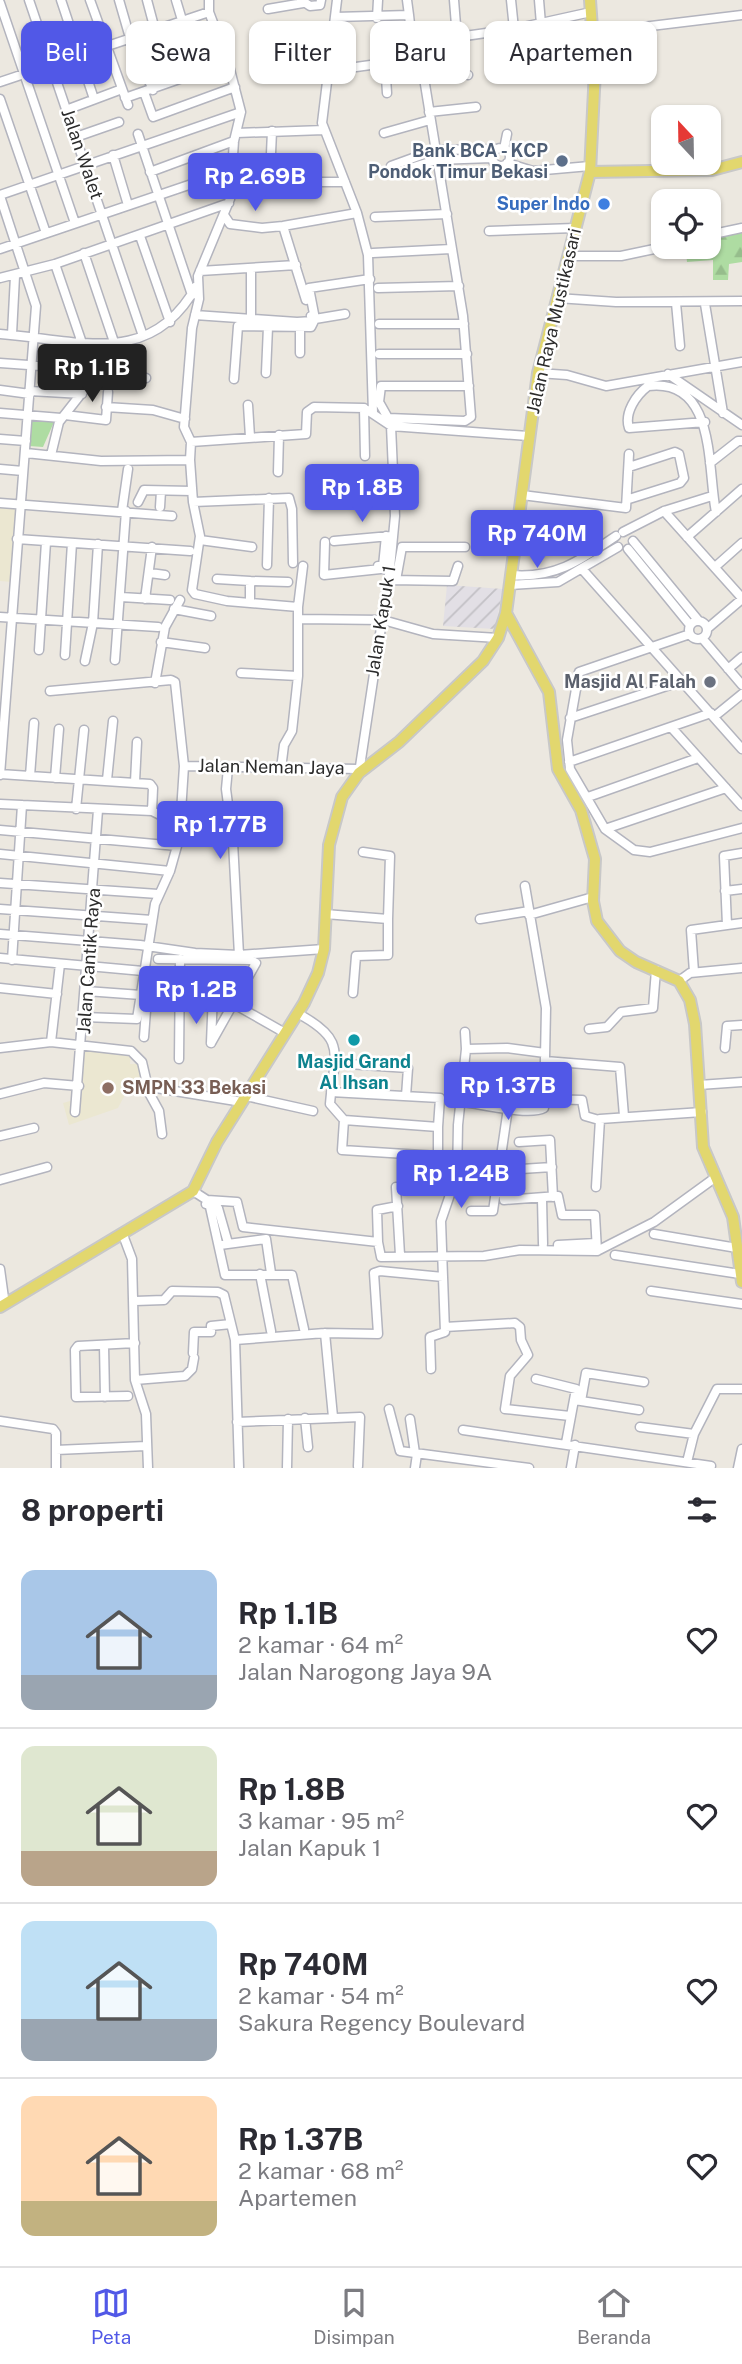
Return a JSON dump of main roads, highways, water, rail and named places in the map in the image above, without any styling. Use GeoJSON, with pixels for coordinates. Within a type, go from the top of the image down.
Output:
{"type":"FeatureCollection","features":[{"type":"Feature","properties":{"kind":"main road","name":"Jalan Raya Mustikasari"},"geometry":{"type":"LineString","coordinates":[[0,1307],[191,1193],[217,1142],[297,1013],[318,973],[324,949],[332,824],[342,797],[359,771],[399,742],[472,673],[498,638],[506,613],[538,373],[590,169],[594,86],[590,0]]}},
{"type":"Feature","properties":{"kind":"main road"},"geometry":{"type":"LineString","coordinates":[[590,169],[712,170],[742,162]]}},
{"type":"Feature","properties":{"kind":"main road"},"geometry":{"type":"LineString","coordinates":[[506,613],[549,692],[558,769],[580,810],[595,859],[593,897],[597,920],[608,938],[630,959],[679,981],[692,1007],[704,1152],[738,1217],[737,1248],[741,1278]]}},
{"type":"Feature","properties":{"kind":"place","name":"Bank BCA - KCP Pondok Timur Bekasi"},"geometry":{"type":"Point","coordinates":[562,161]}},
{"type":"Feature","properties":{"kind":"place","name":"Super Indo"},"geometry":{"type":"Point","coordinates":[604,204]}},
{"type":"Feature","properties":{"kind":"place","name":"Masjid Al Falah"},"geometry":{"type":"Point","coordinates":[710,682]}},
{"type":"Feature","properties":{"kind":"place","name":"Masjid Grand Al Ihsan"},"geometry":{"type":"Point","coordinates":[354,1040]}},
{"type":"Feature","properties":{"kind":"place","name":"SMPN 33 Bekasi"},"geometry":{"type":"Point","coordinates":[108,1088]}}]}
